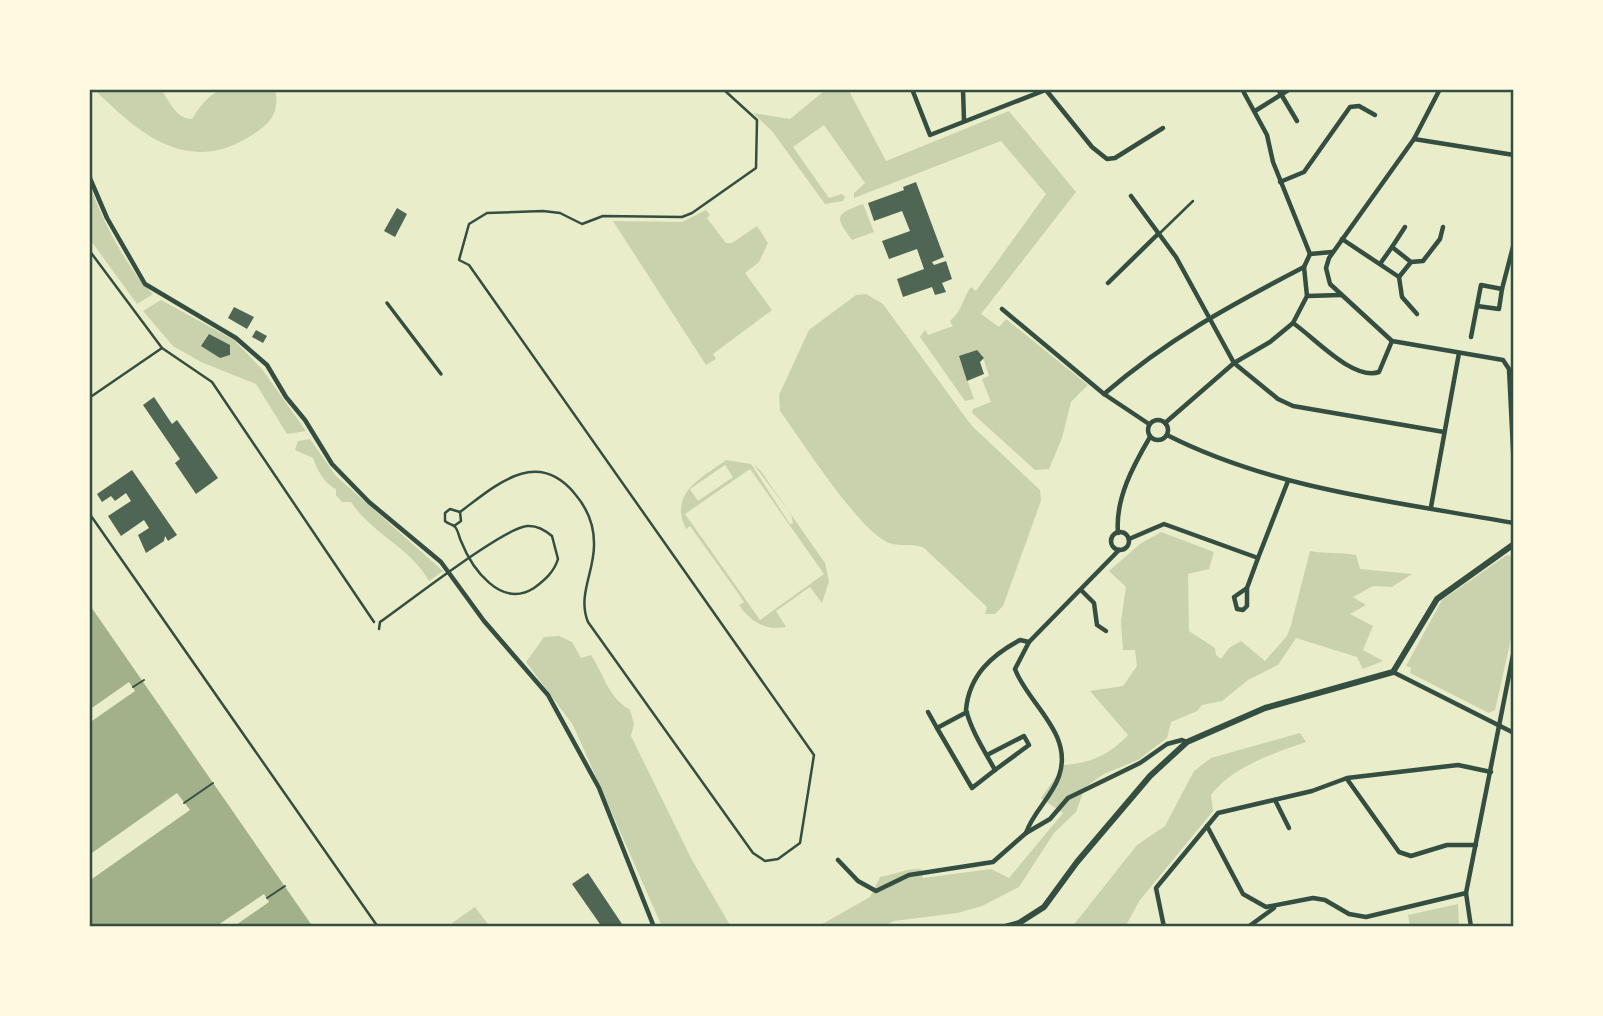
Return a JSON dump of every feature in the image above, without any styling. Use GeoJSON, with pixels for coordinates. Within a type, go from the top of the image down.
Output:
{"type":"FeatureCollection","features":[{"type":"Feature","properties":{"kind":"street"},"geometry":{"type":"LineString","coordinates":[[912,89],[930,135],[1047,90],[1092,147],[1107,159],[1115,158],[1163,128]]}},
{"type":"Feature","properties":{"kind":"street"},"geometry":{"type":"LineString","coordinates":[[963,89],[964,121]]}},
{"type":"Feature","properties":{"kind":"street"},"geometry":{"type":"LineString","coordinates":[[1165,423],[1234,363],[1270,342],[1293,323],[1307,296],[1304,267],[1310,254],[1280,182],[1267,135],[1242,89]]}},
{"type":"Feature","properties":{"kind":"street"},"geometry":{"type":"LineString","coordinates":[[1255,111],[1280,92],[1290,89]]}},
{"type":"Feature","properties":{"kind":"street"},"geometry":{"type":"LineString","coordinates":[[1440,89],[1413,139],[1333,252],[1326,268],[1330,284],[1392,341],[1503,360],[1509,369],[1514,469]]}},
{"type":"Feature","properties":{"kind":"street"},"geometry":{"type":"LineString","coordinates":[[1280,92],[1297,121]]}},
{"type":"Feature","properties":{"kind":"street"},"geometry":{"type":"LineString","coordinates":[[1280,182],[1304,172],[1350,107],[1359,106],[1375,115]]}},
{"type":"Feature","properties":{"kind":"street"},"geometry":{"type":"LineString","coordinates":[[1413,139],[1514,155]]}},
{"type":"Feature","properties":{"kind":"street"},"geometry":{"type":"LineString","coordinates":[[89,176],[107,218],[145,284],[236,338],[267,365],[286,397],[349,483],[441,562],[548,695],[599,788],[654,927]]}},
{"type":"Feature","properties":{"kind":"street"},"geometry":{"type":"LineString","coordinates":[[1131,196],[1175,257],[1234,363],[1286,405],[1444,432]]}},
{"type":"Feature","properties":{"kind":"street"},"geometry":{"type":"LineString","coordinates":[[1380,264],[1405,227]]}},
{"type":"Feature","properties":{"kind":"street"},"geometry":{"type":"LineString","coordinates":[[1392,247],[1411,262],[1423,261],[1440,239],[1443,227]]}},
{"type":"Feature","properties":{"kind":"street"},"geometry":{"type":"LineString","coordinates":[[1108,283],[1158,234]]}},
{"type":"Feature","properties":{"kind":"street"},"geometry":{"type":"LineString","coordinates":[[1342,239],[1399,278],[1402,298],[1417,314]]}},
{"type":"Feature","properties":{"kind":"street"},"geometry":{"type":"LineString","coordinates":[[1477,306],[1499,309],[1514,243]]}},
{"type":"Feature","properties":{"kind":"street"},"geometry":{"type":"LineString","coordinates":[[1310,254],[1333,252]]}},
{"type":"Feature","properties":{"kind":"street"},"geometry":{"type":"LineString","coordinates":[[1399,278],[1411,262]]}},
{"type":"Feature","properties":{"kind":"street"},"geometry":{"type":"LineString","coordinates":[[1104,394],[1148,356],[1209,316],[1304,267]]}},
{"type":"Feature","properties":{"kind":"street"},"geometry":{"type":"LineString","coordinates":[[1471,337],[1481,285],[1502,289]]}},
{"type":"Feature","properties":{"kind":"street"},"geometry":{"type":"LineString","coordinates":[[1307,296],[1342,295]]}},
{"type":"Feature","properties":{"kind":"street"},"geometry":{"type":"LineString","coordinates":[[387,303],[440,374]]}},
{"type":"Feature","properties":{"kind":"street"},"geometry":{"type":"LineString","coordinates":[[1002,309],[1104,394],[1149,424]]}},
{"type":"Feature","properties":{"kind":"street"},"geometry":{"type":"LineString","coordinates":[[1293,323],[1356,371],[1369,375],[1379,372],[1392,341]]}},
{"type":"Feature","properties":{"kind":"street"},"geometry":{"type":"LineString","coordinates":[[1431,507],[1459,353]]}},
{"type":"Feature","properties":{"kind":"street"},"geometry":{"type":"LineString","coordinates":[[1149,424],[1157,420],[1165,423]]}},
{"type":"Feature","properties":{"kind":"street"},"geometry":{"type":"LineString","coordinates":[[1165,423],[1167,435]]}},
{"type":"Feature","properties":{"kind":"street"},"geometry":{"type":"LineString","coordinates":[[1119,550],[1112,541],[1118,533],[1116,518],[1131,469],[1150,437],[1149,424]]}},
{"type":"Feature","properties":{"kind":"street"},"geometry":{"type":"LineString","coordinates":[[1150,437],[1159,440],[1167,435]]}},
{"type":"Feature","properties":{"kind":"street"},"geometry":{"type":"LineString","coordinates":[[1167,435],[1203,454],[1288,481],[1514,523]]}},
{"type":"Feature","properties":{"kind":"street"},"geometry":{"type":"LineString","coordinates":[[1247,589],[1234,597],[1237,608],[1243,610],[1248,606],[1247,589],[1288,481]]}},
{"type":"Feature","properties":{"kind":"street"},"geometry":{"type":"LineString","coordinates":[[1129,539],[1164,524],[1258,558]]}},
{"type":"Feature","properties":{"kind":"street"},"geometry":{"type":"LineString","coordinates":[[1118,533],[1124,533],[1129,539]]}},
{"type":"Feature","properties":{"kind":"street"},"geometry":{"type":"LineString","coordinates":[[1026,833],[1060,775],[1059,756],[1057,736],[1049,719],[1015,668],[1029,642],[1119,550],[1127,547],[1129,539]]}},
{"type":"Feature","properties":{"kind":"street"},"geometry":{"type":"LineString","coordinates":[[1393,672],[1437,598],[1514,544]]}},
{"type":"Feature","properties":{"kind":"street"},"geometry":{"type":"LineString","coordinates":[[1081,590],[1094,603],[1097,625],[1106,631]]}},
{"type":"Feature","properties":{"kind":"street"},"geometry":{"type":"LineString","coordinates":[[995,770],[967,712],[969,692],[987,662],[1020,640],[1029,642]]}},
{"type":"Feature","properties":{"kind":"street"},"geometry":{"type":"LineString","coordinates":[[1471,927],[1466,892],[1511,676],[1514,650]]}},
{"type":"Feature","properties":{"kind":"street"},"geometry":{"type":"LineString","coordinates":[[1005,927],[1026,920],[1044,907],[1077,862],[1150,776],[1187,742],[1265,708],[1393,672],[1514,733]]}},
{"type":"Feature","properties":{"kind":"street"},"geometry":{"type":"LineString","coordinates":[[928,712],[972,788],[1029,745],[1024,736],[987,755]]}},
{"type":"Feature","properties":{"kind":"street"},"geometry":{"type":"LineString","coordinates":[[937,728],[967,712]]}},
{"type":"Feature","properties":{"kind":"street"},"geometry":{"type":"LineString","coordinates":[[838,860],[858,881],[876,891],[909,875],[993,862],[1026,833],[1050,819],[1068,798],[1140,764],[1167,744],[1182,740],[1187,742]]}},
{"type":"Feature","properties":{"kind":"street"},"geometry":{"type":"LineString","coordinates":[[1164,927],[1156,888],[1218,813],[1312,791],[1347,778],[1458,765],[1491,772]]}},
{"type":"Feature","properties":{"kind":"street"},"geometry":{"type":"LineString","coordinates":[[1347,778],[1399,852],[1412,856],[1447,845],[1476,845]]}},
{"type":"Feature","properties":{"kind":"street"},"geometry":{"type":"LineString","coordinates":[[1275,800],[1289,828]]}},
{"type":"Feature","properties":{"kind":"street"},"geometry":{"type":"LineString","coordinates":[[1207,826],[1243,894],[1258,904],[1275,907]]}},
{"type":"Feature","properties":{"kind":"street"},"geometry":{"type":"LineString","coordinates":[[1248,927],[1275,907],[1289,901],[1313,898],[1325,900],[1349,914],[1367,917],[1466,892]]}},
{"type":"Feature","properties":{"kind":"lane"},"geometry":{"type":"LineString","coordinates":[[460,512],[521,472],[547,473],[571,488],[586,510],[594,534],[594,550],[583,603],[588,622],[753,853],[765,861],[790,853],[800,843],[814,755],[469,265],[459,260],[469,224],[487,213],[552,211],[582,223],[603,216],[682,217],[692,214],[756,167],[757,120],[723,89]]}},
{"type":"Feature","properties":{"kind":"lane"},"geometry":{"type":"LineString","coordinates":[[1158,234],[1193,201]]}},
{"type":"Feature","properties":{"kind":"lane"},"geometry":{"type":"LineString","coordinates":[[89,250],[162,348],[212,382],[377,629],[380,622],[518,528],[537,527],[547,531],[555,542],[558,559],[552,573],[523,593],[504,594],[483,574],[461,544],[454,526],[447,523],[445,513],[452,509],[460,512]]}},
{"type":"Feature","properties":{"kind":"lane"},"geometry":{"type":"LineString","coordinates":[[89,398],[162,348]]}},
{"type":"Feature","properties":{"kind":"lane"},"geometry":{"type":"LineString","coordinates":[[454,526],[461,521],[460,512]]}},
{"type":"Feature","properties":{"kind":"lane"},"geometry":{"type":"LineString","coordinates":[[89,513],[378,927]]}},
{"type":"Feature","properties":{"kind":"lane"},"geometry":{"type":"LineString","coordinates":[[374,622],[380,622]]}},
{"type":"Feature","properties":{"kind":"path"},"geometry":{"type":"LineString","coordinates":[[133,687],[144,680]]}},
{"type":"Feature","properties":{"kind":"path"},"geometry":{"type":"LineString","coordinates":[[184,803],[213,783]]}},
{"type":"Feature","properties":{"kind":"path"},"geometry":{"type":"LineString","coordinates":[[267,898],[285,886]]}},
{"type":"Feature","properties":{"kind":"shaded area"},"geometry":{"type":"Polygon","coordinates":[[[94,89],[161,89],[177,113],[192,119],[209,97],[226,89],[275,89],[276,102],[274,113],[268,122],[234,145],[211,151],[190,151],[170,146],[150,136],[131,123],[94,89]]]}},
{"type":"Feature","properties":{"kind":"shaded area"},"geometry":{"type":"Polygon","coordinates":[[[821,89],[848,89],[886,161],[1009,111],[1076,192],[981,314],[999,327],[1006,319],[1088,385],[1071,402],[1062,438],[1049,469],[1035,470],[972,413],[973,409],[991,402],[982,379],[989,376],[982,354],[979,355],[977,350],[959,357],[974,399],[965,401],[920,337],[925,330],[928,335],[953,326],[950,321],[958,313],[971,287],[976,291],[1046,194],[1001,141],[854,198],[854,193],[865,183],[824,125],[793,147],[829,198],[842,194],[845,197],[843,201],[825,204],[772,131],[753,113],[790,119],[823,92],[821,89]]]}},
{"type":"Feature","properties":{"kind":"shaded area"},"geometry":{"type":"Polygon","coordinates":[[[89,182],[115,242],[143,284],[153,294],[137,304],[89,238],[89,182]]]}},
{"type":"Feature","properties":{"kind":"shaded area"},"geometry":{"type":"Polygon","coordinates":[[[863,204],[874,232],[852,240],[842,226],[840,217],[847,210],[863,204]]]}},
{"type":"Feature","properties":{"kind":"shaded area"},"geometry":{"type":"Polygon","coordinates":[[[706,210],[710,215],[707,218],[726,243],[732,243],[757,226],[768,243],[759,262],[745,273],[772,310],[713,354],[716,359],[706,365],[613,221],[682,222],[706,210]]]}},
{"type":"Feature","properties":{"kind":"shaded area"},"geometry":{"type":"Polygon","coordinates":[[[866,294],[883,304],[971,425],[1040,490],[1041,501],[1003,606],[995,614],[985,614],[987,607],[924,548],[891,544],[875,534],[846,502],[780,411],[779,395],[809,330],[856,295],[866,294]]]}},
{"type":"Feature","properties":{"kind":"shaded area"},"geometry":{"type":"Polygon","coordinates":[[[161,300],[234,340],[262,369],[306,431],[287,434],[256,384],[201,362],[173,346],[143,311],[161,300]]]}},
{"type":"Feature","properties":{"kind":"shaded area"},"geometry":{"type":"Polygon","coordinates":[[[310,439],[336,476],[443,571],[429,581],[412,559],[369,523],[351,502],[342,502],[336,495],[336,489],[322,476],[313,458],[295,450],[298,441],[310,439]]]}},
{"type":"Feature","properties":{"kind":"shaded area"},"geometry":{"type":"Polygon","coordinates":[[[726,460],[751,464],[790,524],[793,523],[791,515],[825,563],[829,581],[822,603],[810,587],[776,611],[786,627],[765,626],[749,616],[739,605],[744,602],[690,526],[686,529],[681,506],[684,496],[690,488],[698,480],[726,460]],[[725,465],[690,489],[698,501],[733,477],[725,465]],[[750,469],[685,514],[760,620],[824,574],[750,469]]]}},
{"type":"Feature","properties":{"kind":"shaded area"},"geometry":{"type":"Polygon","coordinates":[[[754,465],[760,470],[788,510],[754,465]]]}},
{"type":"Feature","properties":{"kind":"shaded area"},"geometry":{"type":"Polygon","coordinates":[[[1161,532],[1214,552],[1209,569],[1188,574],[1189,631],[1215,648],[1216,655],[1221,659],[1229,648],[1241,641],[1265,661],[1287,636],[1310,551],[1356,555],[1360,569],[1412,574],[1392,587],[1373,586],[1353,597],[1366,605],[1350,614],[1373,626],[1363,650],[1383,661],[1363,669],[1357,657],[1296,638],[1278,665],[1248,680],[1222,701],[1202,705],[1197,711],[1171,722],[1167,738],[1138,760],[1104,774],[1085,787],[1076,812],[1054,833],[1019,887],[982,906],[957,913],[894,921],[882,927],[817,927],[870,897],[880,877],[915,869],[921,869],[923,878],[991,869],[1009,878],[1063,813],[1041,798],[1064,765],[1099,757],[1128,735],[1090,691],[1123,686],[1137,666],[1135,650],[1123,650],[1121,621],[1126,587],[1109,571],[1140,544],[1161,532]]]}},
{"type":"Feature","properties":{"kind":"shaded area"},"geometry":{"type":"Polygon","coordinates":[[[1507,555],[1514,558],[1514,625],[1495,710],[1489,713],[1410,673],[1411,668],[1406,666],[1442,600],[1507,555]]]}},
{"type":"Feature","properties":{"kind":"shaded area"},"geometry":{"type":"Polygon","coordinates":[[[89,604],[313,927],[89,927],[89,604]]]}},
{"type":"Feature","properties":{"kind":"shaded area"},"geometry":{"type":"Polygon","coordinates":[[[559,636],[572,642],[581,658],[591,655],[611,692],[630,710],[634,724],[631,736],[692,860],[731,927],[663,927],[660,922],[573,725],[526,662],[544,637],[559,636]]]}},
{"type":"Feature","properties":{"kind":"shaded area"},"geometry":{"type":"Polygon","coordinates":[[[1300,733],[1306,742],[1254,762],[1220,785],[1211,795],[1213,811],[1140,900],[1125,927],[1072,927],[1137,845],[1165,826],[1194,771],[1211,758],[1300,733]]]}},
{"type":"Feature","properties":{"kind":"shaded area"},"geometry":{"type":"Polygon","coordinates":[[[1458,904],[1459,927],[1410,927],[1408,915],[1458,904]]]}},
{"type":"Feature","properties":{"kind":"shaded area"},"geometry":{"type":"Polygon","coordinates":[[[475,907],[490,927],[455,927],[452,923],[475,907]]]}},
{"type":"Feature","properties":{"kind":"pier"},"geometry":{"type":"Polygon","coordinates":[[[129,682],[135,691],[89,723],[89,710],[129,682]]]}},
{"type":"Feature","properties":{"kind":"pier"},"geometry":{"type":"Polygon","coordinates":[[[177,793],[190,810],[89,881],[89,855],[177,793]]]}},
{"type":"Feature","properties":{"kind":"pier"},"geometry":{"type":"Polygon","coordinates":[[[264,894],[269,902],[233,927],[215,927],[264,894]]]}},
{"type":"Feature","properties":{"kind":"building"},"geometry":{"type":"Polygon","coordinates":[[[916,182],[944,257],[932,262],[934,265],[946,261],[952,279],[942,283],[946,292],[935,295],[932,287],[903,297],[897,279],[924,269],[917,249],[889,259],[882,241],[910,231],[902,211],[874,221],[868,203],[904,190],[903,187],[916,182]]]}},
{"type":"Feature","properties":{"kind":"building"},"geometry":{"type":"Polygon","coordinates":[[[397,208],[407,214],[395,237],[384,231],[397,208]]]}},
{"type":"Feature","properties":{"kind":"building"},"geometry":{"type":"Polygon","coordinates":[[[234,307],[254,317],[247,329],[228,318],[234,307]]]}},
{"type":"Feature","properties":{"kind":"building"},"geometry":{"type":"Polygon","coordinates":[[[256,330],[267,336],[263,343],[252,337],[256,330]]]}},
{"type":"Feature","properties":{"kind":"building"},"geometry":{"type":"Polygon","coordinates":[[[209,334],[230,345],[230,355],[220,358],[201,346],[209,334]]]}},
{"type":"Feature","properties":{"kind":"building"},"geometry":{"type":"Polygon","coordinates":[[[977,350],[984,358],[980,362],[984,374],[967,381],[959,356],[977,350]]]}},
{"type":"Feature","properties":{"kind":"building"},"geometry":{"type":"Polygon","coordinates":[[[154,397],[172,424],[177,420],[218,478],[196,494],[175,463],[180,459],[143,405],[154,397]]]}},
{"type":"Feature","properties":{"kind":"building"},"geometry":{"type":"Polygon","coordinates":[[[132,470],[177,535],[168,541],[165,536],[164,541],[146,553],[138,535],[149,528],[144,520],[121,536],[108,516],[131,501],[126,493],[115,501],[111,496],[102,502],[97,494],[132,470]]]}},
{"type":"Feature","properties":{"kind":"building"},"geometry":{"type":"Polygon","coordinates":[[[588,873],[624,927],[602,927],[572,884],[588,873]]]}}]}
